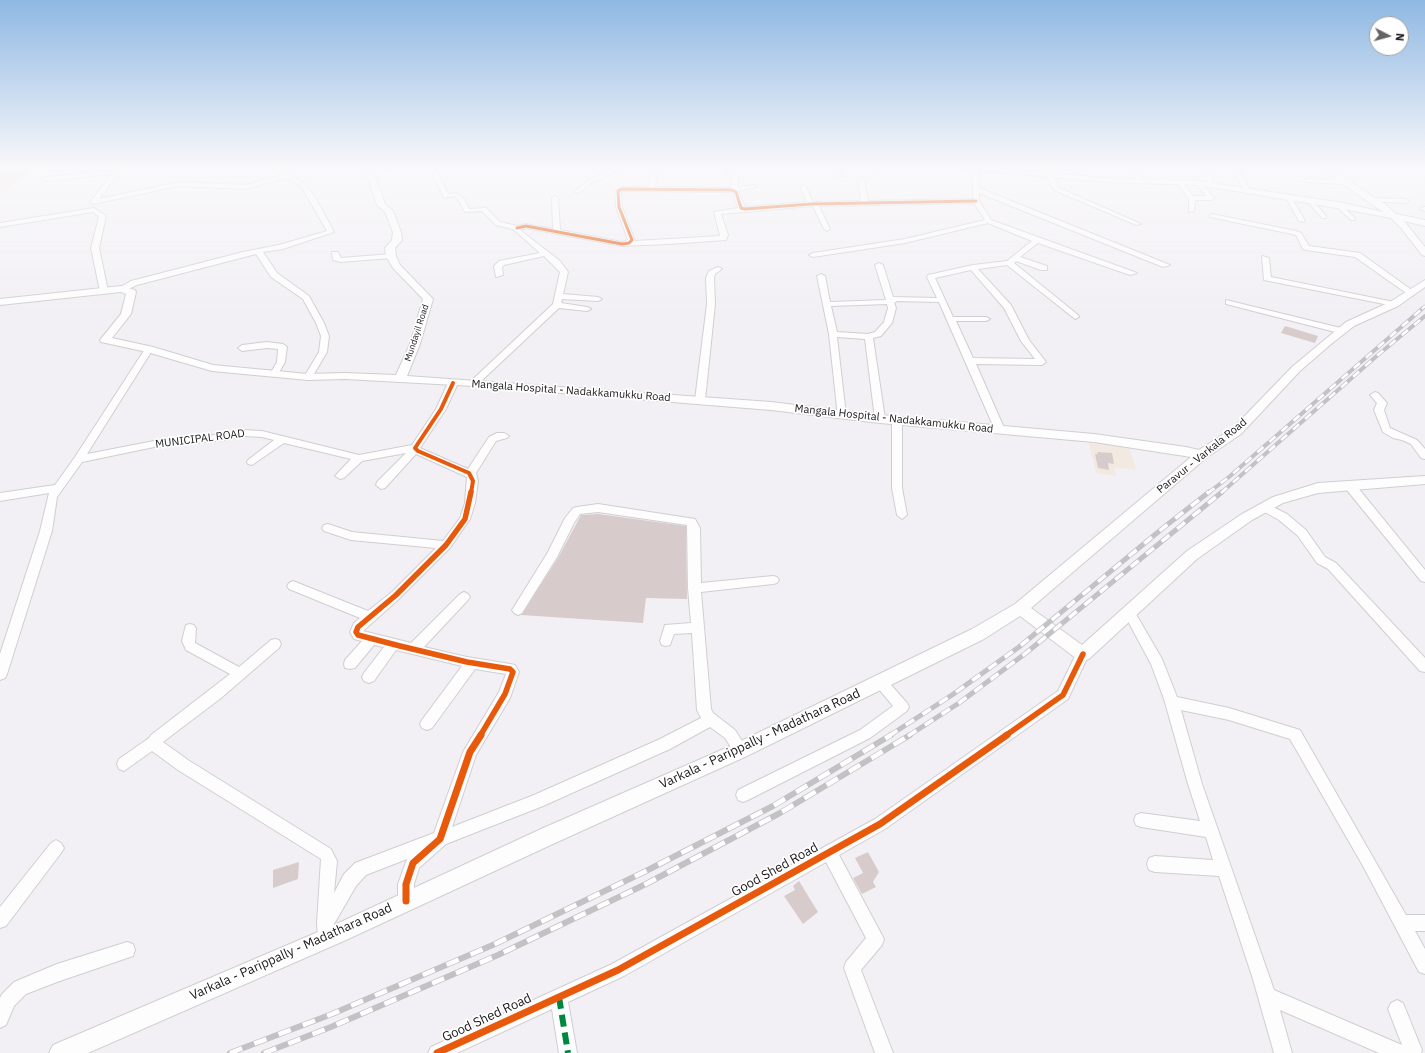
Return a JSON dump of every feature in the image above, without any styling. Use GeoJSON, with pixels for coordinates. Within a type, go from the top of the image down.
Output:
{"type":"FeatureCollection","features":[{"type":"Feature","properties":{"kind":"main road"},"geometry":{"type":"LineString","coordinates":[[391,216],[397,232],[397,240],[390,248],[391,256]]}},
{"type":"Feature","properties":{"kind":"main road"},"geometry":{"type":"LineString","coordinates":[[1395,216],[1425,253]]}},
{"type":"Feature","properties":{"kind":"main road"},"geometry":{"type":"LineString","coordinates":[[1396,216],[1425,223]]}},
{"type":"Feature","properties":{"kind":"main road","name":"Mundayil Road"},"geometry":{"type":"LineString","coordinates":[[391,256],[396,266],[428,299],[415,344],[400,380]]}},
{"type":"Feature","properties":{"kind":"main road","name":"Paravur - Varkala Road"},"geometry":{"type":"LineString","coordinates":[[1020,608],[1201,455],[1237,431],[1296,369],[1350,324],[1394,304],[1401,298],[1412,294],[1425,283]]}},
{"type":"Feature","properties":{"kind":"main road"},"geometry":{"type":"LineString","coordinates":[[0,302],[120,289]]}},
{"type":"Feature","properties":{"kind":"main road","name":"Mangala Hospital - Nadakkamukku Road"},"geometry":{"type":"LineString","coordinates":[[120,289],[131,292],[126,314],[105,340],[149,349],[204,367],[308,377],[345,376],[474,383],[770,406],[897,421],[1094,438],[1186,451],[1201,455]]}},
{"type":"Feature","properties":{"kind":"main road"},"geometry":{"type":"LineString","coordinates":[[1020,608],[1083,654],[1192,555],[1278,500],[1318,488],[1424,481]]}},
{"type":"Feature","properties":{"kind":"main road","name":"Varkala - Parippally - Madathara Road"},"geometry":{"type":"LineString","coordinates":[[61,1053],[325,931],[406,901],[741,750],[978,634],[1020,608]]}},
{"type":"Feature","properties":{"kind":"street"},"geometry":{"type":"LineString","coordinates":[[0,225],[43,216]]}},
{"type":"Feature","properties":{"kind":"street"},"geometry":{"type":"LineString","coordinates":[[103,216],[95,248],[104,291]]}},
{"type":"Feature","properties":{"kind":"street"},"geometry":{"type":"LineString","coordinates":[[120,289],[134,283],[331,232],[322,216]]}},
{"type":"Feature","properties":{"kind":"street"},"geometry":{"type":"LineString","coordinates":[[491,216],[498,224],[517,228],[526,226],[622,244],[723,238],[724,235],[719,216]]}},
{"type":"Feature","properties":{"kind":"street"},"geometry":{"type":"LineString","coordinates":[[556,216],[557,232]]}},
{"type":"Feature","properties":{"kind":"street"},"geometry":{"type":"LineString","coordinates":[[623,216],[632,240],[629,243]]}},
{"type":"Feature","properties":{"kind":"street"},"geometry":{"type":"LineString","coordinates":[[820,216],[827,229]]}},
{"type":"Feature","properties":{"kind":"street"},"geometry":{"type":"LineString","coordinates":[[986,216],[989,221]]}},
{"type":"Feature","properties":{"kind":"street"},"geometry":{"type":"LineString","coordinates":[[1044,216],[1166,265]]}},
{"type":"Feature","properties":{"kind":"street"},"geometry":{"type":"LineString","coordinates":[[1120,216],[1138,224]]}},
{"type":"Feature","properties":{"kind":"street"},"geometry":{"type":"LineString","coordinates":[[1213,216],[1294,232],[1299,234],[1306,247],[1357,255],[1412,294]]}},
{"type":"Feature","properties":{"kind":"street"},"geometry":{"type":"LineString","coordinates":[[1299,216],[1302,221]]}},
{"type":"Feature","properties":{"kind":"street"},"geometry":{"type":"LineString","coordinates":[[1349,216],[1352,219]]}},
{"type":"Feature","properties":{"kind":"street"},"geometry":{"type":"LineString","coordinates":[[813,255],[905,241],[989,221],[1037,240],[1133,273]]}},
{"type":"Feature","properties":{"kind":"street"},"geometry":{"type":"LineString","coordinates":[[474,383],[558,300],[564,272],[556,263],[543,254],[516,230],[517,228]]}},
{"type":"Feature","properties":{"kind":"street"},"geometry":{"type":"LineString","coordinates":[[1012,261],[1037,240]]}},
{"type":"Feature","properties":{"kind":"street"},"geometry":{"type":"LineString","coordinates":[[258,251],[274,275],[306,298],[320,323],[325,336],[323,352],[308,377]]}},
{"type":"Feature","properties":{"kind":"street"},"geometry":{"type":"LineString","coordinates":[[335,254],[336,258],[342,260],[391,256]]}},
{"type":"Feature","properties":{"kind":"street"},"geometry":{"type":"LineString","coordinates":[[500,275],[498,266],[502,263],[543,254]]}},
{"type":"Feature","properties":{"kind":"street"},"geometry":{"type":"LineString","coordinates":[[1265,258],[1268,272],[1267,278],[1394,304]]}},
{"type":"Feature","properties":{"kind":"street"},"geometry":{"type":"LineString","coordinates":[[1012,261],[1075,317]]}},
{"type":"Feature","properties":{"kind":"street"},"geometry":{"type":"LineString","coordinates":[[1000,430],[932,277],[973,267],[1012,261],[1044,268]]}},
{"type":"Feature","properties":{"kind":"street"},"geometry":{"type":"LineString","coordinates":[[833,334],[869,337],[878,334],[888,323],[892,308],[879,265]]}},
{"type":"Feature","properties":{"kind":"street"},"geometry":{"type":"LineString","coordinates":[[970,361],[1042,362],[1025,341],[1008,307],[973,267]]}},
{"type":"Feature","properties":{"kind":"street"},"geometry":{"type":"LineString","coordinates":[[700,400],[710,317],[710,278],[712,273],[718,269]]}},
{"type":"Feature","properties":{"kind":"street"},"geometry":{"type":"LineString","coordinates":[[821,276],[833,334],[841,415]]}},
{"type":"Feature","properties":{"kind":"street"},"geometry":{"type":"LineString","coordinates":[[558,300],[598,299]]}},
{"type":"Feature","properties":{"kind":"street"},"geometry":{"type":"LineString","coordinates":[[828,304],[890,302],[895,299],[942,300]]}},
{"type":"Feature","properties":{"kind":"street"},"geometry":{"type":"LineString","coordinates":[[558,300],[587,309]]}},
{"type":"Feature","properties":{"kind":"street"},"geometry":{"type":"LineString","coordinates":[[1229,302],[1342,331]]}},
{"type":"Feature","properties":{"kind":"street"},"geometry":{"type":"LineString","coordinates":[[951,319],[986,319]]}},
{"type":"Feature","properties":{"kind":"street"},"geometry":{"type":"LineString","coordinates":[[869,337],[880,419]]}},
{"type":"Feature","properties":{"kind":"street"},"geometry":{"type":"LineString","coordinates":[[242,348],[267,345],[283,347],[281,362],[274,374]]}},
{"type":"Feature","properties":{"kind":"street"},"geometry":{"type":"LineString","coordinates":[[0,674],[46,531],[52,496],[79,459],[149,349]]}},
{"type":"Feature","properties":{"kind":"street"},"geometry":{"type":"LineString","coordinates":[[381,485],[415,448],[441,409],[453,383]]}},
{"type":"Feature","properties":{"kind":"street"},"geometry":{"type":"LineString","coordinates":[[1375,395],[1382,403],[1379,410],[1386,430],[1396,436],[1404,437],[1414,442],[1425,456]]}},
{"type":"Feature","properties":{"kind":"street"},"geometry":{"type":"LineString","coordinates":[[897,421],[897,488],[902,515]]}},
{"type":"Feature","properties":{"kind":"street","name":"MUNICIPAL ROAD"},"geometry":{"type":"LineString","coordinates":[[79,459],[154,444],[225,437],[244,433],[262,434],[359,458],[415,448]]}},
{"type":"Feature","properties":{"kind":"street"},"geometry":{"type":"LineString","coordinates":[[470,474],[492,438],[504,436]]}},
{"type":"Feature","properties":{"kind":"street"},"geometry":{"type":"LineString","coordinates":[[252,462],[282,439]]}},
{"type":"Feature","properties":{"kind":"street"},"geometry":{"type":"LineString","coordinates":[[406,901],[406,884],[413,863],[420,854],[440,839],[470,752],[505,694],[513,672],[510,669],[472,663],[414,650],[358,635],[356,632],[358,627],[396,595],[446,545],[464,519],[468,509],[473,481],[470,474],[415,448]]}},
{"type":"Feature","properties":{"kind":"street"},"geometry":{"type":"LineString","coordinates":[[340,476],[359,458]]}},
{"type":"Feature","properties":{"kind":"street"},"geometry":{"type":"LineString","coordinates":[[1350,486],[1425,578]]}},
{"type":"Feature","properties":{"kind":"street"},"geometry":{"type":"LineString","coordinates":[[0,497],[58,488]]}},
{"type":"Feature","properties":{"kind":"street"},"geometry":{"type":"LineString","coordinates":[[1265,507],[1283,517],[1302,533],[1321,560],[1332,566],[1425,667]]}},
{"type":"Feature","properties":{"kind":"street"},"geometry":{"type":"LineString","coordinates":[[518,610],[553,554],[573,515],[584,509],[602,509],[691,522],[694,528],[694,588],[704,710],[710,720],[730,734],[741,750]]}},
{"type":"Feature","properties":{"kind":"street"},"geometry":{"type":"LineString","coordinates":[[328,528],[351,536],[446,545]]}},
{"type":"Feature","properties":{"kind":"street"},"geometry":{"type":"LineString","coordinates":[[694,588],[773,580]]}},
{"type":"Feature","properties":{"kind":"street"},"geometry":{"type":"LineString","coordinates":[[293,586],[370,617]]}},
{"type":"Feature","properties":{"kind":"street"},"geometry":{"type":"LineString","coordinates":[[414,650],[464,598]]}},
{"type":"Feature","properties":{"kind":"street"},"geometry":{"type":"LineString","coordinates":[[1129,612],[1157,663],[1172,702],[1195,784],[1261,976],[1283,1053]]}},
{"type":"Feature","properties":{"kind":"street"},"geometry":{"type":"LineString","coordinates":[[666,641],[669,629],[698,628]]}},
{"type":"Feature","properties":{"kind":"street"},"geometry":{"type":"LineString","coordinates":[[190,629],[188,643],[190,646],[239,673]]}},
{"type":"Feature","properties":{"kind":"street"},"geometry":{"type":"LineString","coordinates":[[350,664],[371,639]]}},
{"type":"Feature","properties":{"kind":"street"},"geometry":{"type":"LineString","coordinates":[[124,764],[144,748],[154,743],[156,739],[216,694],[275,644]]}},
{"type":"Feature","properties":{"kind":"street"},"geometry":{"type":"LineString","coordinates":[[369,677],[393,644]]}},
{"type":"Feature","properties":{"kind":"street","name":"Good Shed Road"},"geometry":{"type":"LineString","coordinates":[[437,1053],[618,970],[880,824],[1063,695],[1083,654]]}},
{"type":"Feature","properties":{"kind":"street"},"geometry":{"type":"LineString","coordinates":[[427,724],[472,663]]}},
{"type":"Feature","properties":{"kind":"street"},"geometry":{"type":"LineString","coordinates":[[743,795],[865,734],[902,707],[880,682]]}},
{"type":"Feature","properties":{"kind":"street"},"geometry":{"type":"LineString","coordinates":[[1172,702],[1229,714],[1295,734],[1368,861],[1425,966]]}},
{"type":"Feature","properties":{"kind":"street"},"geometry":{"type":"LineString","coordinates":[[325,931],[350,880],[358,872],[538,801],[658,747],[710,720]]}},
{"type":"Feature","properties":{"kind":"street"},"geometry":{"type":"LineString","coordinates":[[154,743],[155,746],[183,765],[216,784],[326,854],[329,861],[325,899],[325,931]]}},
{"type":"Feature","properties":{"kind":"street"},"geometry":{"type":"LineString","coordinates":[[1141,820],[1210,830]]}},
{"type":"Feature","properties":{"kind":"street"},"geometry":{"type":"LineString","coordinates":[[0,920],[56,848]]}},
{"type":"Feature","properties":{"kind":"street"},"geometry":{"type":"LineString","coordinates":[[829,852],[876,939],[852,968],[884,1053]]}},
{"type":"Feature","properties":{"kind":"street"},"geometry":{"type":"LineString","coordinates":[[1156,864],[1223,868]]}},
{"type":"Feature","properties":{"kind":"street"},"geometry":{"type":"LineString","coordinates":[[1401,923],[1425,923]]}},
{"type":"Feature","properties":{"kind":"street"},"geometry":{"type":"LineString","coordinates":[[0,1019],[8,1000],[20,988],[57,973],[127,950]]}},
{"type":"Feature","properties":{"kind":"street"},"geometry":{"type":"LineString","coordinates":[[1267,996],[1400,1053]]}},
{"type":"Feature","properties":{"kind":"street"},"geometry":{"type":"LineString","coordinates":[[559,997],[568,1053]]}},
{"type":"Feature","properties":{"kind":"street"},"geometry":{"type":"LineString","coordinates":[[1397,1009],[1413,1050],[1412,1053]]}},
{"type":"Feature","properties":{"kind":"shaded area"},"geometry":{"type":"Polygon","coordinates":[[[1089,443],[1129,447],[1136,470],[1115,468],[1116,476],[1096,473],[1089,443]]]}},
{"type":"Feature","properties":{"kind":"building"},"geometry":{"type":"Polygon","coordinates":[[[1285,326],[1318,336],[1315,343],[1281,333],[1285,326]]]}},
{"type":"Feature","properties":{"kind":"building"},"geometry":{"type":"Polygon","coordinates":[[[1097,452],[1112,453],[1114,464],[1108,463],[1109,470],[1098,468],[1095,454],[1098,454],[1097,452]]]}},
{"type":"Feature","properties":{"kind":"building"},"geometry":{"type":"Polygon","coordinates":[[[598,514],[686,526],[687,599],[646,598],[643,623],[521,615],[558,558],[581,515],[598,514]]]}},
{"type":"Feature","properties":{"kind":"building"},"geometry":{"type":"Polygon","coordinates":[[[868,852],[879,872],[873,882],[876,887],[862,894],[853,878],[863,873],[855,858],[868,852]]]}},
{"type":"Feature","properties":{"kind":"building"},"geometry":{"type":"Polygon","coordinates":[[[299,862],[298,879],[273,888],[273,870],[299,862]]]}},
{"type":"Feature","properties":{"kind":"building"},"geometry":{"type":"Polygon","coordinates":[[[799,881],[818,912],[803,924],[784,896],[795,890],[793,886],[799,881]]]}},
{"type":"Feature","properties":{"kind":"railway"},"geometry":{"type":"LineString","coordinates":[[1208,493],[1229,477],[1423,308]]}},
{"type":"Feature","properties":{"kind":"railway"},"geometry":{"type":"LineString","coordinates":[[1221,493],[1379,354],[1425,316]]}},
{"type":"Feature","properties":{"kind":"railway"},"geometry":{"type":"LineString","coordinates":[[889,736],[952,695],[1019,647],[1209,492]]}},
{"type":"Feature","properties":{"kind":"railway"},"geometry":{"type":"LineString","coordinates":[[908,736],[959,703],[1026,653],[1222,492]]}},
{"type":"Feature","properties":{"kind":"railway"},"geometry":{"type":"LineString","coordinates":[[230,1053],[332,1014],[495,944],[644,872],[773,806],[891,735]]}},
{"type":"Feature","properties":{"kind":"railway"},"geometry":{"type":"LineString","coordinates":[[264,1053],[331,1027],[498,955],[646,884],[780,813],[910,735]]}},
{"type":"Feature","properties":{"kind":"marked path"},"geometry":{"type":"LineString","coordinates":[[559,997],[568,1053]]}},
{"type":"Feature","properties":{"kind":"cycle path"},"geometry":{"type":"LineString","coordinates":[[517,228],[526,226],[622,244],[629,243],[632,240],[623,216]]}},
{"type":"Feature","properties":{"kind":"cycle path"},"geometry":{"type":"LineString","coordinates":[[406,901],[406,884],[413,863],[420,855],[440,839],[470,752],[505,694],[513,672],[510,669],[467,662],[368,638],[358,635],[356,632],[358,627],[396,595],[446,545],[465,519],[470,503],[473,481],[472,476],[469,473],[418,451],[415,448],[441,409],[453,383]]}},
{"type":"Feature","properties":{"kind":"cycle path"},"geometry":{"type":"LineString","coordinates":[[437,1053],[618,970],[880,824],[1063,695],[1083,654]]}}]}
